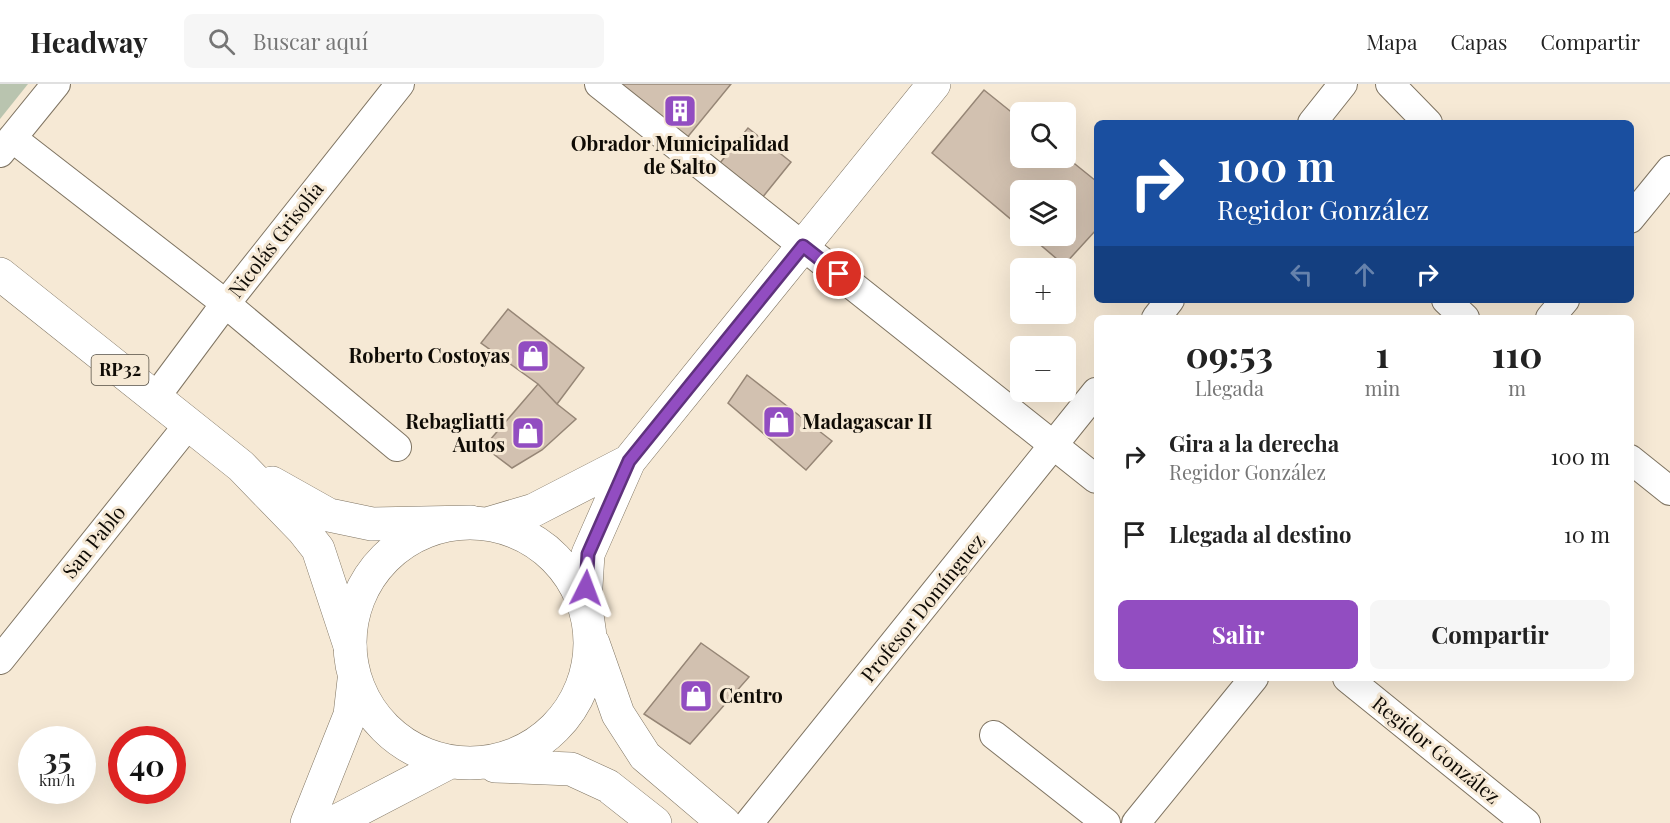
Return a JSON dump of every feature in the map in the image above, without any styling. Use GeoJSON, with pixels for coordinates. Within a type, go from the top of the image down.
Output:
{"type":"FeatureCollection","features":[{"type":"Feature","properties":{"kind":"street"},"geometry":{"type":"LineString","coordinates":[[56,84],[6,146],[226,304],[397,447]]}},
{"type":"Feature","properties":{"kind":"street","name":"Nicolás Grisolía"},"geometry":{"type":"LineString","coordinates":[[155,398],[226,304],[400,84]]}},
{"type":"Feature","properties":{"kind":"street"},"geometry":{"type":"LineString","coordinates":[[599,84],[1094,477]]}},
{"type":"Feature","properties":{"kind":"street"},"geometry":{"type":"LineString","coordinates":[[585,605],[588,554],[629,461],[933,84]]}},
{"type":"Feature","properties":{"kind":"street"},"geometry":{"type":"LineString","coordinates":[[1314,120],[1343,84]]}},
{"type":"Feature","properties":{"kind":"street"},"geometry":{"type":"LineString","coordinates":[[1390,84],[1425,120]]}},
{"type":"Feature","properties":{"kind":"street"},"geometry":{"type":"LineString","coordinates":[[1634,214],[1670,170]]}},
{"type":"Feature","properties":{"kind":"street","name":"RP32"},"geometry":{"type":"LineString","coordinates":[[0,274],[241,466],[303,530],[318,549],[350,646],[354,680],[373,715],[398,741],[456,764],[571,769],[608,786],[655,823]]}},
{"type":"Feature","properties":{"kind":"street"},"geometry":{"type":"LineString","coordinates":[[1158,315],[1168,303]]}},
{"type":"Feature","properties":{"kind":"street"},"geometry":{"type":"LineString","coordinates":[[1449,303],[1462,315]]}},
{"type":"Feature","properties":{"kind":"street"},"geometry":{"type":"LineString","coordinates":[[1552,315],[1562,303]]}},
{"type":"Feature","properties":{"kind":"street","name":"Profesor Domínguez"},"geometry":{"type":"LineString","coordinates":[[749,823],[1094,395]]}},
{"type":"Feature","properties":{"kind":"street","name":"San Pablo"},"geometry":{"type":"LineString","coordinates":[[0,660],[188,425]]}},
{"type":"Feature","properties":{"kind":"street"},"geometry":{"type":"LineString","coordinates":[[480,522],[534,510],[629,461]]}},
{"type":"Feature","properties":{"kind":"street"},"geometry":{"type":"LineString","coordinates":[[1634,462],[1670,491]]}},
{"type":"Feature","properties":{"kind":"street","name":"RP32"},"geometry":{"type":"LineString","coordinates":[[241,466],[328,515],[372,524],[480,522],[521,533],[549,550],[571,575],[585,605],[591,639],[618,714],[645,756],[724,823]]}},
{"type":"Feature","properties":{"kind":"street","name":"RP32"},"geometry":{"type":"LineString","coordinates":[[350,646],[355,606],[372,572],[400,545],[434,527],[480,522]]}},
{"type":"Feature","properties":{"kind":"street","name":"RP32"},"geometry":{"type":"LineString","coordinates":[[456,764],[506,759],[541,742],[568,714],[586,679],[591,639]]}},
{"type":"Feature","properties":{"kind":"street"},"geometry":{"type":"LineString","coordinates":[[307,823],[350,715],[354,680]]}},
{"type":"Feature","properties":{"kind":"street"},"geometry":{"type":"LineString","coordinates":[[1136,823],[1252,681]]}},
{"type":"Feature","properties":{"kind":"street","name":"Regidor González"},"geometry":{"type":"LineString","coordinates":[[1351,681],[1526,823]]}},
{"type":"Feature","properties":{"kind":"street"},"geometry":{"type":"LineString","coordinates":[[994,735],[1106,823]]}},
{"type":"Feature","properties":{"kind":"street"},"geometry":{"type":"LineString","coordinates":[[333,823],[456,764]]}},
{"type":"Feature","properties":{"kind":"green space"},"geometry":{"type":"Polygon","coordinates":[[[0,84],[28,84],[0,119],[0,84]]]}},
{"type":"Feature","properties":{"kind":"building","name":"Obrador Municipalidad de Salto"},"geometry":{"type":"Polygon","coordinates":[[[617,84],[731,84],[686,139],[617,84]]]}},
{"type":"Feature","properties":{"kind":"building"},"geometry":{"type":"Polygon","coordinates":[[[984,90],[1010,111],[1010,168],[1076,168],[1076,165],[1094,179],[1094,232],[1070,258],[1056,258],[1042,246],[1076,246],[1076,180],[1010,180],[1010,219],[932,153],[984,90]]]}},
{"type":"Feature","properties":{"kind":"building"},"geometry":{"type":"Polygon","coordinates":[[[748,128],[791,162],[762,198],[720,163],[748,128]]]}},
{"type":"Feature","properties":{"kind":"building","name":"Roberto Costoyas"},"geometry":{"type":"Polygon","coordinates":[[[508,309],[584,368],[557,404],[538,384],[481,343],[508,309]]]}},
{"type":"Feature","properties":{"kind":"building","name":"Madagascar II"},"geometry":{"type":"Polygon","coordinates":[[[747,375],[832,441],[806,470],[728,403],[747,375]]]}},
{"type":"Feature","properties":{"kind":"building","name":"Rebagliatti Autos"},"geometry":{"type":"Polygon","coordinates":[[[538,384],[557,404],[576,419],[542,450],[512,468],[484,447],[538,384]]]}},
{"type":"Feature","properties":{"kind":"building","name":"Centro"},"geometry":{"type":"Polygon","coordinates":[[[701,643],[749,677],[690,744],[644,714],[701,643]]]}},
{"type":"Feature","properties":{"kind":"place","name":"Obrador Municipalidad de Salto"},"geometry":{"type":"Point","coordinates":[680,111]}},
{"type":"Feature","properties":{"kind":"place","name":"Roberto Costoyas"},"geometry":{"type":"Point","coordinates":[533,356]}},
{"type":"Feature","properties":{"kind":"place","name":"Madagascar II"},"geometry":{"type":"Point","coordinates":[779,422]}},
{"type":"Feature","properties":{"kind":"place","name":"Rebagliatti Autos"},"geometry":{"type":"Point","coordinates":[528,433]}},
{"type":"Feature","properties":{"kind":"place","name":"Centro"},"geometry":{"type":"Point","coordinates":[696,696]}},
{"type":"Feature","properties":{"kind":"route"},"geometry":{"type":"LineString","coordinates":[[586,588],[588,554],[629,461],[658,425],[803,246],[839,274]]}}]}
